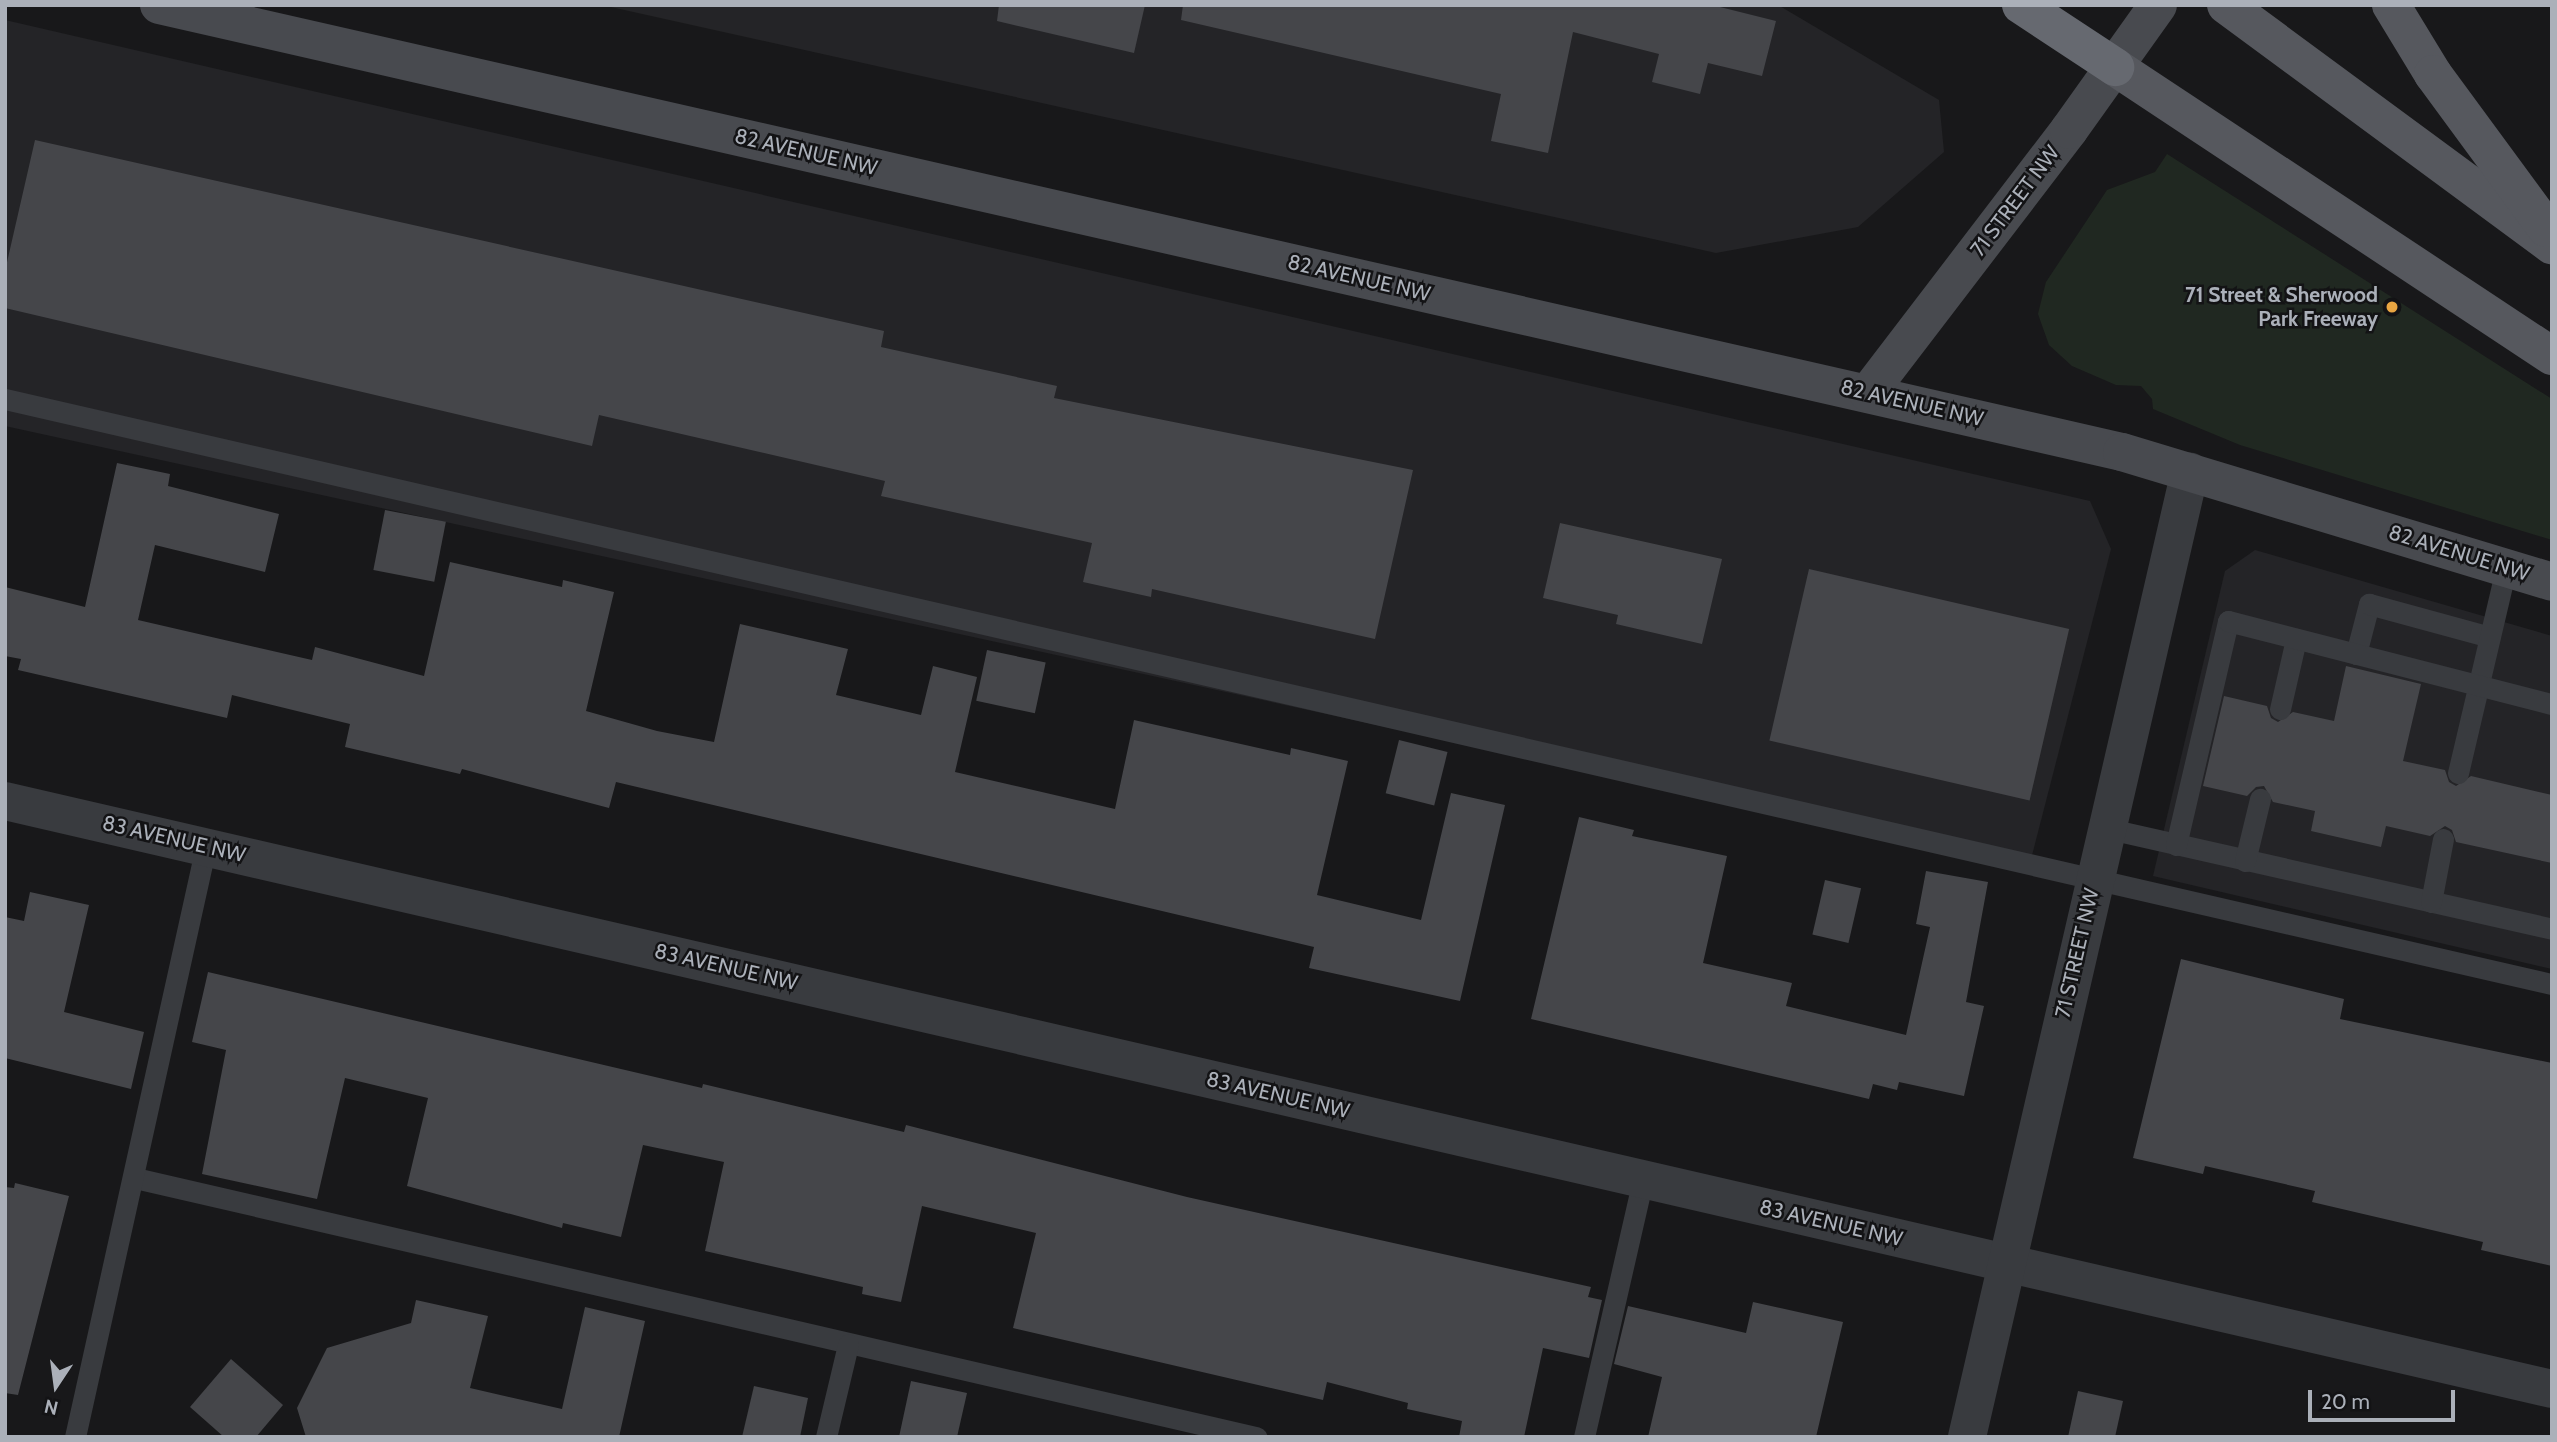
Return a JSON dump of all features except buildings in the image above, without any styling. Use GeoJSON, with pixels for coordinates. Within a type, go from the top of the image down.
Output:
{"type":"FeatureCollection","features":[{"type":"Feature","properties":{"kind":"highway"},"geometry":{"type":"LineString","coordinates":[[2021,5],[2115,67]]}},
{"type":"Feature","properties":{"kind":"main road"},"geometry":{"type":"LineString","coordinates":[[2226,5],[2552,245]]}},
{"type":"Feature","properties":{"kind":"main road"},"geometry":{"type":"LineString","coordinates":[[2391,5],[2433,74],[2552,235]]}},
{"type":"Feature","properties":{"kind":"main road"},"geometry":{"type":"LineString","coordinates":[[2115,67],[2552,356]]}},
{"type":"Feature","properties":{"kind":"street","name":"82 AVENUE NW"},"geometry":{"type":"LineString","coordinates":[[159,5],[1868,393],[2190,471],[2552,582]]}},
{"type":"Feature","properties":{"kind":"street","name":"71 STREET NW"},"geometry":{"type":"LineString","coordinates":[[1868,393],[2115,67],[2158,5]]}},
{"type":"Feature","properties":{"kind":"street","name":"71 STREET NW"},"geometry":{"type":"LineString","coordinates":[[1967,1437],[2105,828],[2190,471]]}},
{"type":"Feature","properties":{"kind":"street","name":"83 AVENUE NW"},"geometry":{"type":"LineString","coordinates":[[5,801],[2552,1389]]}},
{"type":"Feature","properties":{"kind":"lane"},"geometry":{"type":"LineString","coordinates":[[5,399],[2552,984]]}},
{"type":"Feature","properties":{"kind":"lane"},"geometry":{"type":"LineString","coordinates":[[2458,773],[2506,568]]}},
{"type":"Feature","properties":{"kind":"lane"},"geometry":{"type":"LineString","coordinates":[[2356,654],[2369,604],[2490,637]]}},
{"type":"Feature","properties":{"kind":"lane"},"geometry":{"type":"LineString","coordinates":[[2176,845],[2228,621],[2552,704]]}},
{"type":"Feature","properties":{"kind":"lane"},"geometry":{"type":"LineString","coordinates":[[2280,709],[2296,639]]}},
{"type":"Feature","properties":{"kind":"lane"},"geometry":{"type":"LineString","coordinates":[[2245,861],[2259,799]]}},
{"type":"Feature","properties":{"kind":"lane"},"geometry":{"type":"LineString","coordinates":[[2105,828],[2552,929]]}},
{"type":"Feature","properties":{"kind":"lane"},"geometry":{"type":"LineString","coordinates":[[2431,902],[2444,839]]}},
{"type":"Feature","properties":{"kind":"lane"},"geometry":{"type":"LineString","coordinates":[[75,1437],[135,1178],[206,846]]}},
{"type":"Feature","properties":{"kind":"lane"},"geometry":{"type":"LineString","coordinates":[[135,1178],[848,1345],[1256,1437]]}},
{"type":"Feature","properties":{"kind":"lane"},"geometry":{"type":"LineString","coordinates":[[1584,1437],[1643,1180]]}},
{"type":"Feature","properties":{"kind":"lane"},"geometry":{"type":"LineString","coordinates":[[826,1437],[848,1345]]}},
{"type":"Feature","properties":{"kind":"shaded area"},"geometry":{"type":"Polygon","coordinates":[[[602,5],[1778,5],[1939,100],[1944,152],[1858,227],[1716,253],[602,5]]]}},
{"type":"Feature","properties":{"kind":"shaded area"},"geometry":{"type":"Polygon","coordinates":[[[5,20],[2090,501],[2111,549],[2029,867],[5,426],[5,20]]]}},
{"type":"Feature","properties":{"kind":"shaded area"},"geometry":{"type":"Polygon","coordinates":[[[2167,154],[2552,399],[2552,540],[2240,445],[2153,409],[2152,399],[2141,386],[2116,385],[2072,366],[2049,345],[2038,314],[2046,282],[2107,190],[2155,172],[2167,154]]]}},
{"type":"Feature","properties":{"kind":"shaded area"},"geometry":{"type":"Polygon","coordinates":[[[2255,550],[2552,636],[2552,969],[2153,876],[2225,571],[2255,550]]]}},
{"type":"Feature","properties":{"kind":"place","name":"71 Street & Sherwood Park Freeway"},"geometry":{"type":"Point","coordinates":[2392,307]}}]}
